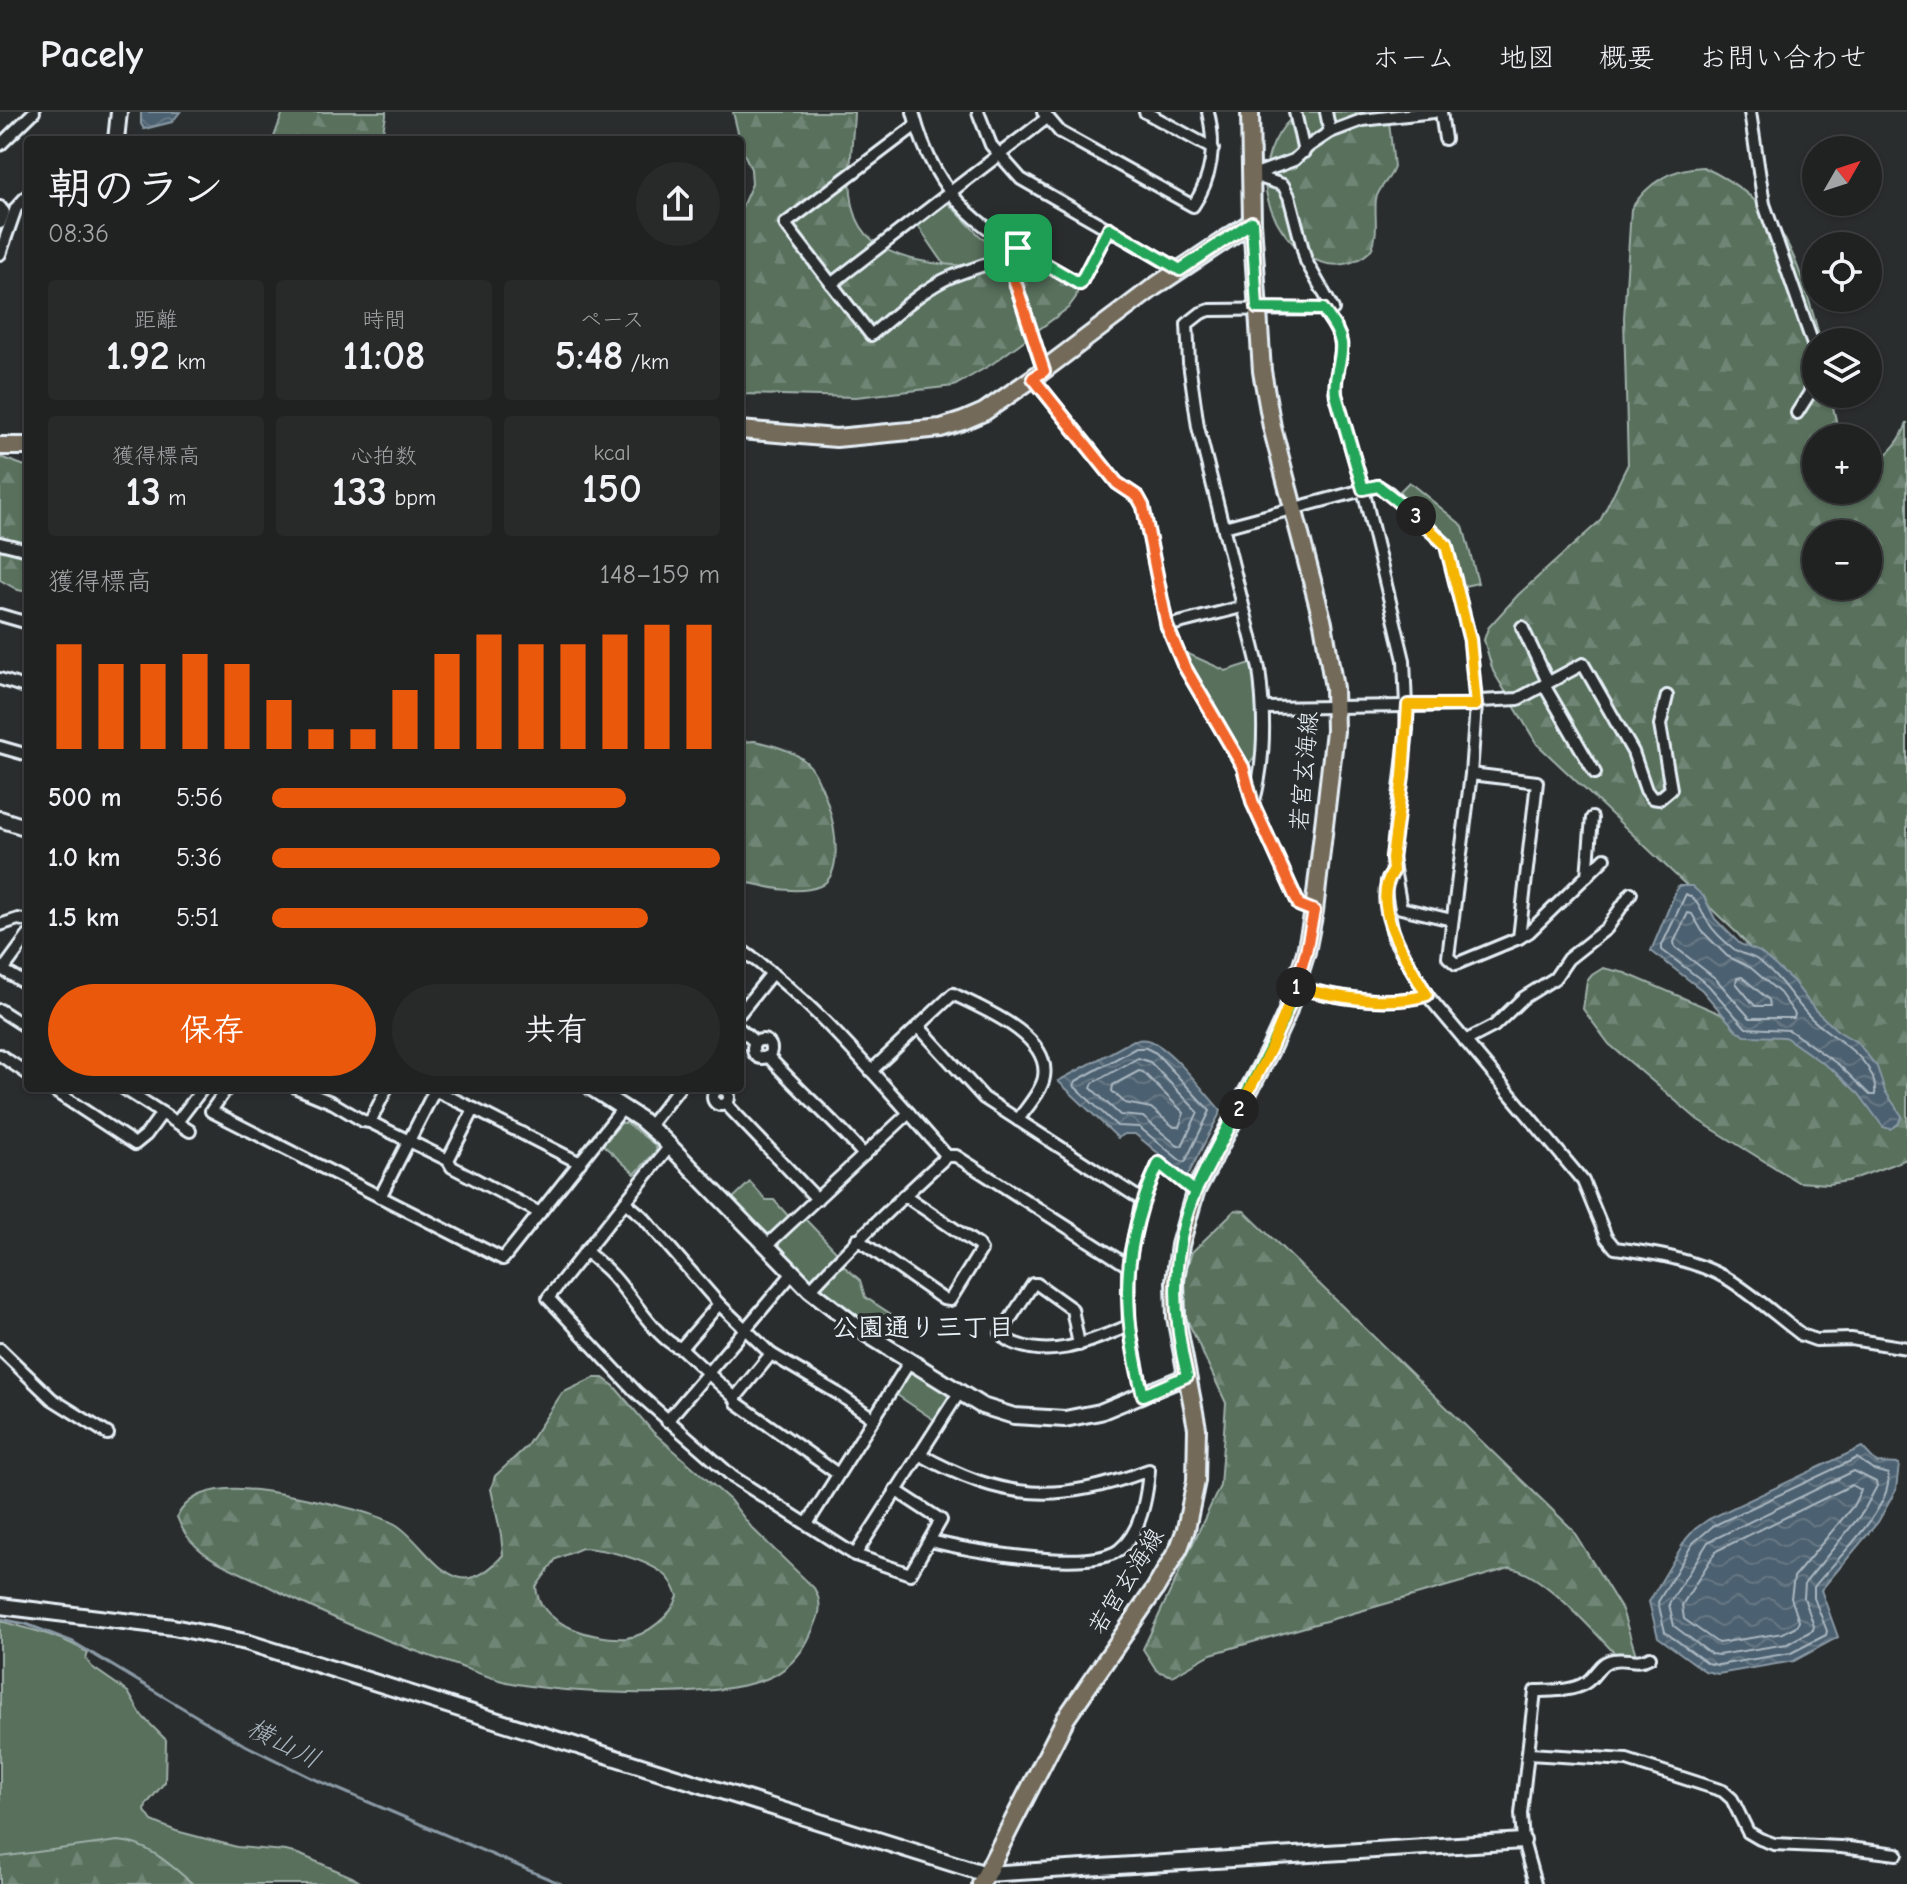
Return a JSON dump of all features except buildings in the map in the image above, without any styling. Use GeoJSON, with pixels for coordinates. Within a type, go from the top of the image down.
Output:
{"type":"FeatureCollection","features":[{"type":"Feature","properties":{"kind":"main road","name":"若宮玄海線"},"geometry":{"type":"LineString","coordinates":[[983,1879],[1066,1718],[1155,1589],[1179,1548],[1193,1503],[1197,1463],[1197,1428],[1179,1344],[1175,1281],[1180,1245],[1195,1192],[1270,1050],[1296,987],[1314,911],[1335,731],[1335,706],[1331,662],[1272,427],[1262,371],[1252,222],[1250,112]]}},
{"type":"Feature","properties":{"kind":"main road"},"geometry":{"type":"LineString","coordinates":[[744,430],[836,438],[941,428],[984,412],[1039,375],[1154,287],[1252,222]]}},
{"type":"Feature","properties":{"kind":"main road"},"geometry":{"type":"LineString","coordinates":[[0,446],[24,446]]}},
{"type":"Feature","properties":{"kind":"street"},"geometry":{"type":"LineString","coordinates":[[0,145],[34,112]]}},
{"type":"Feature","properties":{"kind":"street"},"geometry":{"type":"LineString","coordinates":[[116,136],[119,112]]}},
{"type":"Feature","properties":{"kind":"street"},"geometry":{"type":"LineString","coordinates":[[913,112],[923,148],[934,171],[979,223],[1018,248],[1080,284],[1109,228]]}},
{"type":"Feature","properties":{"kind":"street"},"geometry":{"type":"LineString","coordinates":[[978,112],[998,155],[1028,184],[1180,270]]}},
{"type":"Feature","properties":{"kind":"street"},"geometry":{"type":"LineString","coordinates":[[1145,112],[1213,149]]}},
{"type":"Feature","properties":{"kind":"street"},"geometry":{"type":"LineString","coordinates":[[831,284],[1045,115],[1060,132],[1193,206],[1203,192],[1213,149],[1208,112]]}},
{"type":"Feature","properties":{"kind":"street"},"geometry":{"type":"LineString","coordinates":[[1295,112],[1304,152]]}},
{"type":"Feature","properties":{"kind":"street"},"geometry":{"type":"LineString","coordinates":[[1326,112],[1330,132]]}},
{"type":"Feature","properties":{"kind":"street"},"geometry":{"type":"LineString","coordinates":[[1253,175],[1294,160],[1355,117],[1434,112]]}},
{"type":"Feature","properties":{"kind":"street"},"geometry":{"type":"LineString","coordinates":[[1441,112],[1445,139]]}},
{"type":"Feature","properties":{"kind":"street"},"geometry":{"type":"LineString","coordinates":[[1750,112],[1764,204],[1807,328]]}},
{"type":"Feature","properties":{"kind":"street"},"geometry":{"type":"LineString","coordinates":[[916,125],[785,224],[871,335],[923,292],[984,263],[1007,257],[1018,248]]}},
{"type":"Feature","properties":{"kind":"street"},"geometry":{"type":"LineString","coordinates":[[1253,175],[1283,185],[1296,217],[1306,261],[1333,309]]}},
{"type":"Feature","properties":{"kind":"street"},"geometry":{"type":"LineString","coordinates":[[0,254],[16,208],[24,199]]}},
{"type":"Feature","properties":{"kind":"street"},"geometry":{"type":"LineString","coordinates":[[0,207],[4,212],[0,223]]}},
{"type":"Feature","properties":{"kind":"street"},"geometry":{"type":"LineString","coordinates":[[1007,257],[1039,375],[1117,483],[1138,497],[1148,525],[1167,626],[1183,664],[1243,767],[1253,804],[1299,905],[1314,911]]}},
{"type":"Feature","properties":{"kind":"street"},"geometry":{"type":"LineString","coordinates":[[1253,804],[1259,784],[1264,708],[1259,669],[1198,427],[1187,324],[1210,310],[1323,309],[1338,332],[1341,353],[1334,383],[1336,395],[1399,629],[1408,705],[1393,872],[1401,908],[1452,920]]}},
{"type":"Feature","properties":{"kind":"street"},"geometry":{"type":"LineString","coordinates":[[1797,413],[1802,405]]}},
{"type":"Feature","properties":{"kind":"street"},"geometry":{"type":"LineString","coordinates":[[1224,527],[1378,486],[1446,545],[1470,640],[1476,705],[1471,774],[1448,957],[1456,964],[1529,932],[1605,858]]}},
{"type":"Feature","properties":{"kind":"street"},"geometry":{"type":"LineString","coordinates":[[0,543],[24,549]]}},
{"type":"Feature","properties":{"kind":"street"},"geometry":{"type":"LineString","coordinates":[[1167,626],[1242,607]]}},
{"type":"Feature","properties":{"kind":"street"},"geometry":{"type":"LineString","coordinates":[[0,615],[24,622]]}},
{"type":"Feature","properties":{"kind":"street"},"geometry":{"type":"LineString","coordinates":[[1522,627],[1546,684],[1595,773]]}},
{"type":"Feature","properties":{"kind":"street"},"geometry":{"type":"LineString","coordinates":[[1264,708],[1476,705],[1480,701],[1518,699],[1583,664],[1633,752],[1646,790],[1652,798],[1659,799],[1671,789],[1660,725],[1667,696]]}},
{"type":"Feature","properties":{"kind":"street"},"geometry":{"type":"LineString","coordinates":[[0,679],[24,687]]}},
{"type":"Feature","properties":{"kind":"street"},"geometry":{"type":"LineString","coordinates":[[0,747],[24,754]]}},
{"type":"Feature","properties":{"kind":"street"},"geometry":{"type":"LineString","coordinates":[[1471,774],[1537,782],[1519,938]]}},
{"type":"Feature","properties":{"kind":"street"},"geometry":{"type":"LineString","coordinates":[[1587,876],[1592,818]]}},
{"type":"Feature","properties":{"kind":"street"},"geometry":{"type":"LineString","coordinates":[[0,819],[24,827]]}},
{"type":"Feature","properties":{"kind":"street"},"geometry":{"type":"LineString","coordinates":[[1393,872],[1387,881],[1387,902],[1394,939],[1427,995],[1583,1181],[1606,1237],[1615,1248],[1658,1254],[1718,1275],[1802,1335],[1816,1340],[1851,1339],[1907,1348]]}},
{"type":"Feature","properties":{"kind":"street"},"geometry":{"type":"LineString","coordinates":[[1465,1041],[1494,1026],[1523,998],[1555,978],[1568,959],[1607,928],[1631,893]]}},
{"type":"Feature","properties":{"kind":"street"},"geometry":{"type":"LineString","coordinates":[[0,925],[24,920]]}},
{"type":"Feature","properties":{"kind":"street"},"geometry":{"type":"LineString","coordinates":[[24,945],[1,972],[24,983]]}},
{"type":"Feature","properties":{"kind":"street"},"geometry":{"type":"LineString","coordinates":[[744,952],[816,1012],[947,1156]]}},
{"type":"Feature","properties":{"kind":"street"},"geometry":{"type":"LineString","coordinates":[[744,1008],[772,973]]}},
{"type":"Feature","properties":{"kind":"street"},"geometry":{"type":"LineString","coordinates":[[1296,987],[1324,994],[1371,999],[1414,999],[1427,995]]}},
{"type":"Feature","properties":{"kind":"street"},"geometry":{"type":"LineString","coordinates":[[871,1071],[953,994],[1013,1024],[1025,1034],[1043,1063],[1044,1076],[1018,1120]]}},
{"type":"Feature","properties":{"kind":"street"},"geometry":{"type":"LineString","coordinates":[[0,1010],[24,1025]]}},
{"type":"Feature","properties":{"kind":"street"},"geometry":{"type":"LineString","coordinates":[[918,1026],[984,1098],[1142,1200]]}},
{"type":"Feature","properties":{"kind":"street"},"geometry":{"type":"LineString","coordinates":[[744,1032],[755,1042],[763,1039],[770,1043],[768,1056],[864,1155]]}},
{"type":"Feature","properties":{"kind":"street"},"geometry":{"type":"LineString","coordinates":[[0,1055],[24,1071]]}},
{"type":"Feature","properties":{"kind":"street"},"geometry":{"type":"LineString","coordinates":[[56,1092],[135,1144],[162,1113]]}},
{"type":"Feature","properties":{"kind":"street"},"geometry":{"type":"LineString","coordinates":[[129,1092],[190,1131]]}},
{"type":"Feature","properties":{"kind":"street"},"geometry":{"type":"LineString","coordinates":[[177,1122],[200,1092]]}},
{"type":"Feature","properties":{"kind":"street"},"geometry":{"type":"LineString","coordinates":[[224,1092],[211,1111],[503,1259],[623,1108]]}},
{"type":"Feature","properties":{"kind":"street"},"geometry":{"type":"LineString","coordinates":[[306,1092],[448,1160],[452,1167],[540,1213]]}},
{"type":"Feature","properties":{"kind":"street"},"geometry":{"type":"LineString","coordinates":[[370,1122],[385,1092]]}},
{"type":"Feature","properties":{"kind":"street"},"geometry":{"type":"LineString","coordinates":[[380,1197],[432,1092]]}},
{"type":"Feature","properties":{"kind":"street"},"geometry":{"type":"LineString","coordinates":[[439,1092],[580,1163]]}},
{"type":"Feature","properties":{"kind":"street"},"geometry":{"type":"LineString","coordinates":[[598,1092],[649,1126],[810,1290],[868,1335],[959,1393],[998,1411],[1048,1420],[1065,1419],[1100,1412],[1187,1376]]}},
{"type":"Feature","properties":{"kind":"street"},"geometry":{"type":"LineString","coordinates":[[649,1126],[676,1092]]}},
{"type":"Feature","properties":{"kind":"street"},"geometry":{"type":"LineString","coordinates":[[727,1092],[729,1099],[726,1104],[817,1199]]}},
{"type":"Feature","properties":{"kind":"street"},"geometry":{"type":"LineString","coordinates":[[448,1160],[474,1109]]}},
{"type":"Feature","properties":{"kind":"street"},"geometry":{"type":"LineString","coordinates":[[766,1246],[909,1113]]}},
{"type":"Feature","properties":{"kind":"street"},"geometry":{"type":"LineString","coordinates":[[670,1146],[548,1298],[667,1421],[733,1477],[855,1555],[910,1574],[941,1520],[895,1490]]}},
{"type":"Feature","properties":{"kind":"street"},"geometry":{"type":"LineString","coordinates":[[810,1290],[857,1239],[947,1156],[956,1156],[1128,1266]]}},
{"type":"Feature","properties":{"kind":"street"},"geometry":{"type":"LineString","coordinates":[[1143,1395],[1129,1326],[1128,1266],[1142,1200],[1159,1163],[1195,1192]]}},
{"type":"Feature","properties":{"kind":"street"},"geometry":{"type":"LineString","coordinates":[[857,1239],[943,1299],[950,1300],[981,1250],[904,1195]]}},
{"type":"Feature","properties":{"kind":"street"},"geometry":{"type":"LineString","coordinates":[[625,1202],[643,1217],[719,1304],[771,1354],[874,1419]]}},
{"type":"Feature","properties":{"kind":"street"},"geometry":{"type":"LineString","coordinates":[[585,1251],[614,1277],[659,1331],[675,1347],[681,1348],[737,1403],[838,1474]]}},
{"type":"Feature","properties":{"kind":"street"},"geometry":{"type":"LineString","coordinates":[[667,1421],[792,1274]]}},
{"type":"Feature","properties":{"kind":"street"},"geometry":{"type":"LineString","coordinates":[[1079,1345],[1072,1309],[1037,1284],[1033,1284],[1001,1333],[1004,1339],[1025,1347],[1055,1350],[1079,1345],[1129,1326]]}},
{"type":"Feature","properties":{"kind":"street"},"geometry":{"type":"LineString","coordinates":[[681,1348],[719,1304]]}},
{"type":"Feature","properties":{"kind":"street"},"geometry":{"type":"LineString","coordinates":[[0,1349],[52,1399],[108,1434]]}},
{"type":"Feature","properties":{"kind":"street"},"geometry":{"type":"LineString","coordinates":[[735,1398],[771,1354]]}},
{"type":"Feature","properties":{"kind":"street"},"geometry":{"type":"LineString","coordinates":[[807,1524],[910,1361]]}},
{"type":"Feature","properties":{"kind":"street"},"geometry":{"type":"LineString","coordinates":[[855,1555],[959,1393]]}},
{"type":"Feature","properties":{"kind":"street"},"geometry":{"type":"LineString","coordinates":[[919,1454],[985,1485],[1041,1493],[1091,1489],[1149,1470],[1143,1505],[1131,1537],[1106,1557],[1090,1560],[1023,1556],[965,1550],[931,1541]]}},
{"type":"Feature","properties":{"kind":"street"},"geometry":{"type":"LineString","coordinates":[[0,1606],[173,1627],[246,1642],[983,1879],[1523,1841]]}},
{"type":"Feature","properties":{"kind":"street"},"geometry":{"type":"LineString","coordinates":[[1535,1884],[1523,1841],[1521,1814],[1535,1691],[1564,1690],[1585,1684],[1608,1661],[1622,1659],[1639,1662],[1650,1657]]}},
{"type":"Feature","properties":{"kind":"street"},"geometry":{"type":"LineString","coordinates":[[1529,1754],[1627,1760],[1723,1791],[1732,1799],[1748,1832],[1774,1844],[1841,1847],[1897,1854]]}},
{"type":"Feature","properties":{"kind":"green space"},"geometry":{"type":"Polygon","coordinates":[[[283,112],[386,112],[382,136],[274,136],[283,112]]]}},
{"type":"Feature","properties":{"kind":"green space"},"geometry":{"type":"Polygon","coordinates":[[[733,112],[854,112],[850,174],[852,198],[854,210],[866,234],[887,250],[913,259],[944,264],[1063,269],[1070,274],[1078,289],[1076,297],[1068,308],[992,364],[954,386],[856,397],[744,394],[744,202],[752,184],[751,169],[744,153],[744,136],[739,136],[733,112]]]}},
{"type":"Feature","properties":{"kind":"green space"},"geometry":{"type":"Polygon","coordinates":[[[1299,112],[1388,112],[1394,167],[1376,199],[1376,230],[1372,248],[1352,262],[1336,265],[1320,262],[1305,254],[1281,229],[1267,197],[1267,161],[1274,142],[1285,125],[1299,112]]]}},
{"type":"Feature","properties":{"kind":"green space"},"geometry":{"type":"Polygon","coordinates":[[[1703,167],[1731,182],[1753,199],[1784,238],[1802,278],[1802,312],[1812,312],[1817,328],[1802,328],[1802,408],[1833,408],[1837,424],[1802,424],[1802,504],[1882,504],[1882,458],[1891,450],[1907,422],[1907,1159],[1848,1181],[1828,1184],[1798,1182],[1698,1120],[1609,1044],[1583,1009],[1587,981],[1603,968],[1625,973],[1723,1015],[1731,1013],[1762,962],[1738,934],[1537,744],[1493,671],[1484,640],[1488,628],[1518,595],[1600,521],[1628,464],[1624,318],[1631,209],[1653,184],[1681,170],[1703,167]]]}},
{"type":"Feature","properties":{"kind":"green space"},"geometry":{"type":"Polygon","coordinates":[[[948,203],[980,236],[1004,251],[949,271],[918,226],[948,203]]]}},
{"type":"Feature","properties":{"kind":"green space"},"geometry":{"type":"Polygon","coordinates":[[[0,457],[24,466],[24,591],[0,580],[0,457]]]}},
{"type":"Feature","properties":{"kind":"green space"},"geometry":{"type":"Polygon","coordinates":[[[1409,482],[1463,526],[1478,583],[1464,586],[1452,540],[1399,492],[1409,482]]]}},
{"type":"Feature","properties":{"kind":"green space"},"geometry":{"type":"Polygon","coordinates":[[[1184,652],[1226,671],[1254,662],[1260,715],[1255,758],[1247,765],[1222,717],[1184,652]]]}},
{"type":"Feature","properties":{"kind":"green space"},"geometry":{"type":"Polygon","coordinates":[[[755,741],[795,754],[806,762],[822,787],[836,845],[830,877],[820,886],[790,890],[744,882],[744,742],[755,741]]]}},
{"type":"Feature","properties":{"kind":"green space"},"geometry":{"type":"Polygon","coordinates":[[[621,1123],[627,1123],[657,1150],[635,1174],[603,1145],[621,1123]]]}},
{"type":"Feature","properties":{"kind":"green space"},"geometry":{"type":"Polygon","coordinates":[[[750,1182],[766,1200],[774,1200],[790,1218],[770,1236],[764,1236],[731,1200],[750,1182]]]}},
{"type":"Feature","properties":{"kind":"green space"},"geometry":{"type":"Polygon","coordinates":[[[1235,1210],[1244,1211],[1572,1529],[1622,1610],[1637,1658],[1620,1659],[1553,1592],[1523,1572],[1510,1568],[1211,1654],[1172,1676],[1157,1671],[1143,1649],[1220,1486],[1226,1403],[1177,1298],[1192,1252],[1235,1210]]]}},
{"type":"Feature","properties":{"kind":"green space"},"geometry":{"type":"Polygon","coordinates":[[[804,1218],[838,1253],[814,1279],[808,1280],[778,1250],[777,1243],[804,1218]]]}},
{"type":"Feature","properties":{"kind":"green space"},"geometry":{"type":"Polygon","coordinates":[[[841,1264],[860,1280],[865,1297],[891,1314],[878,1333],[822,1291],[823,1285],[841,1264]]]}},
{"type":"Feature","properties":{"kind":"green space"},"geometry":{"type":"Polygon","coordinates":[[[918,1372],[947,1391],[949,1399],[934,1420],[897,1395],[909,1374],[918,1372]]]}},
{"type":"Feature","properties":{"kind":"green space"},"geometry":{"type":"Polygon","coordinates":[[[594,1378],[603,1378],[614,1386],[653,1432],[730,1500],[752,1528],[814,1588],[820,1607],[817,1619],[806,1644],[786,1667],[773,1676],[742,1686],[676,1693],[565,1690],[507,1682],[381,1638],[227,1567],[194,1544],[177,1517],[191,1500],[219,1490],[262,1491],[312,1500],[395,1524],[443,1569],[461,1578],[473,1577],[490,1568],[503,1555],[491,1489],[495,1476],[526,1447],[562,1393],[594,1378]],[[582,1548],[556,1559],[536,1587],[539,1600],[557,1620],[584,1633],[626,1638],[650,1629],[675,1603],[678,1596],[664,1574],[636,1559],[582,1548]]]}},
{"type":"Feature","properties":{"kind":"green space"},"geometry":{"type":"Polygon","coordinates":[[[0,1621],[57,1638],[88,1653],[86,1659],[92,1667],[128,1692],[142,1716],[166,1740],[165,1782],[146,1805],[145,1811],[152,1821],[176,1831],[237,1847],[301,1855],[363,1884],[0,1884],[0,1621]]]}},
{"type":"Feature","properties":{"kind":"green space"},"geometry":{"type":"Polygon","coordinates":[[[118,1841],[149,1850],[193,1884],[0,1884],[0,1857],[118,1841]]]}},
{"type":"Feature","properties":{"kind":"water"},"geometry":{"type":"Polygon","coordinates":[[[141,112],[180,112],[172,122],[144,129],[141,112]]]}},
{"type":"Feature","properties":{"kind":"water"},"geometry":{"type":"Polygon","coordinates":[[[1678,886],[1692,886],[1704,897],[1715,919],[1740,944],[1760,952],[1793,981],[1815,1010],[1838,1031],[1858,1043],[1877,1067],[1885,1091],[1902,1116],[1898,1124],[1890,1129],[1883,1127],[1859,1094],[1834,1071],[1785,1037],[1745,1036],[1736,1030],[1702,990],[1651,951],[1678,886]]]}},
{"type":"Feature","properties":{"kind":"water"},"geometry":{"type":"Polygon","coordinates":[[[1134,1040],[1147,1040],[1165,1050],[1221,1111],[1187,1177],[1135,1134],[1118,1138],[1058,1081],[1134,1040]]]}},
{"type":"Feature","properties":{"kind":"water"},"geometry":{"type":"Polygon","coordinates":[[[1862,1447],[1877,1463],[1899,1464],[1896,1490],[1878,1522],[1821,1590],[1838,1637],[1794,1661],[1718,1674],[1705,1671],[1658,1637],[1649,1602],[1695,1529],[1709,1519],[1862,1447]]]}},
{"type":"Feature","properties":{"kind":"waterway","name":"横山川"},"geometry":{"type":"LineString","coordinates":[[0,1619],[26,1624],[73,1642],[241,1743],[312,1778],[561,1884]]}},
{"type":"Feature","properties":{"kind":"district","name":"公園通り三丁目"},"geometry":{"type":"Point","coordinates":[923,1327]}},
{"type":"Feature","properties":{"kind":"route"},"geometry":{"type":"LineString","coordinates":[[1018,248],[1007,257],[1044,371],[1033,378],[1117,483],[1138,497],[1143,506],[1162,610],[1183,664],[1243,767],[1253,804],[1299,905],[1314,911],[1306,952],[1287,1013],[1195,1192],[1180,1245],[1175,1299],[1179,1344],[1187,1376],[1143,1395],[1132,1353],[1128,1266],[1142,1200],[1159,1163],[1195,1192],[1270,1050],[1287,1013],[1296,987],[1324,994],[1371,999],[1414,999],[1427,995],[1394,939],[1387,902],[1387,881],[1393,872],[1408,705],[1476,705],[1470,640],[1446,545],[1388,492],[1378,486],[1363,489],[1334,383],[1341,353],[1338,332],[1323,309],[1257,308],[1252,222],[1180,270],[1109,228],[1080,284],[1018,248]]}}]}
